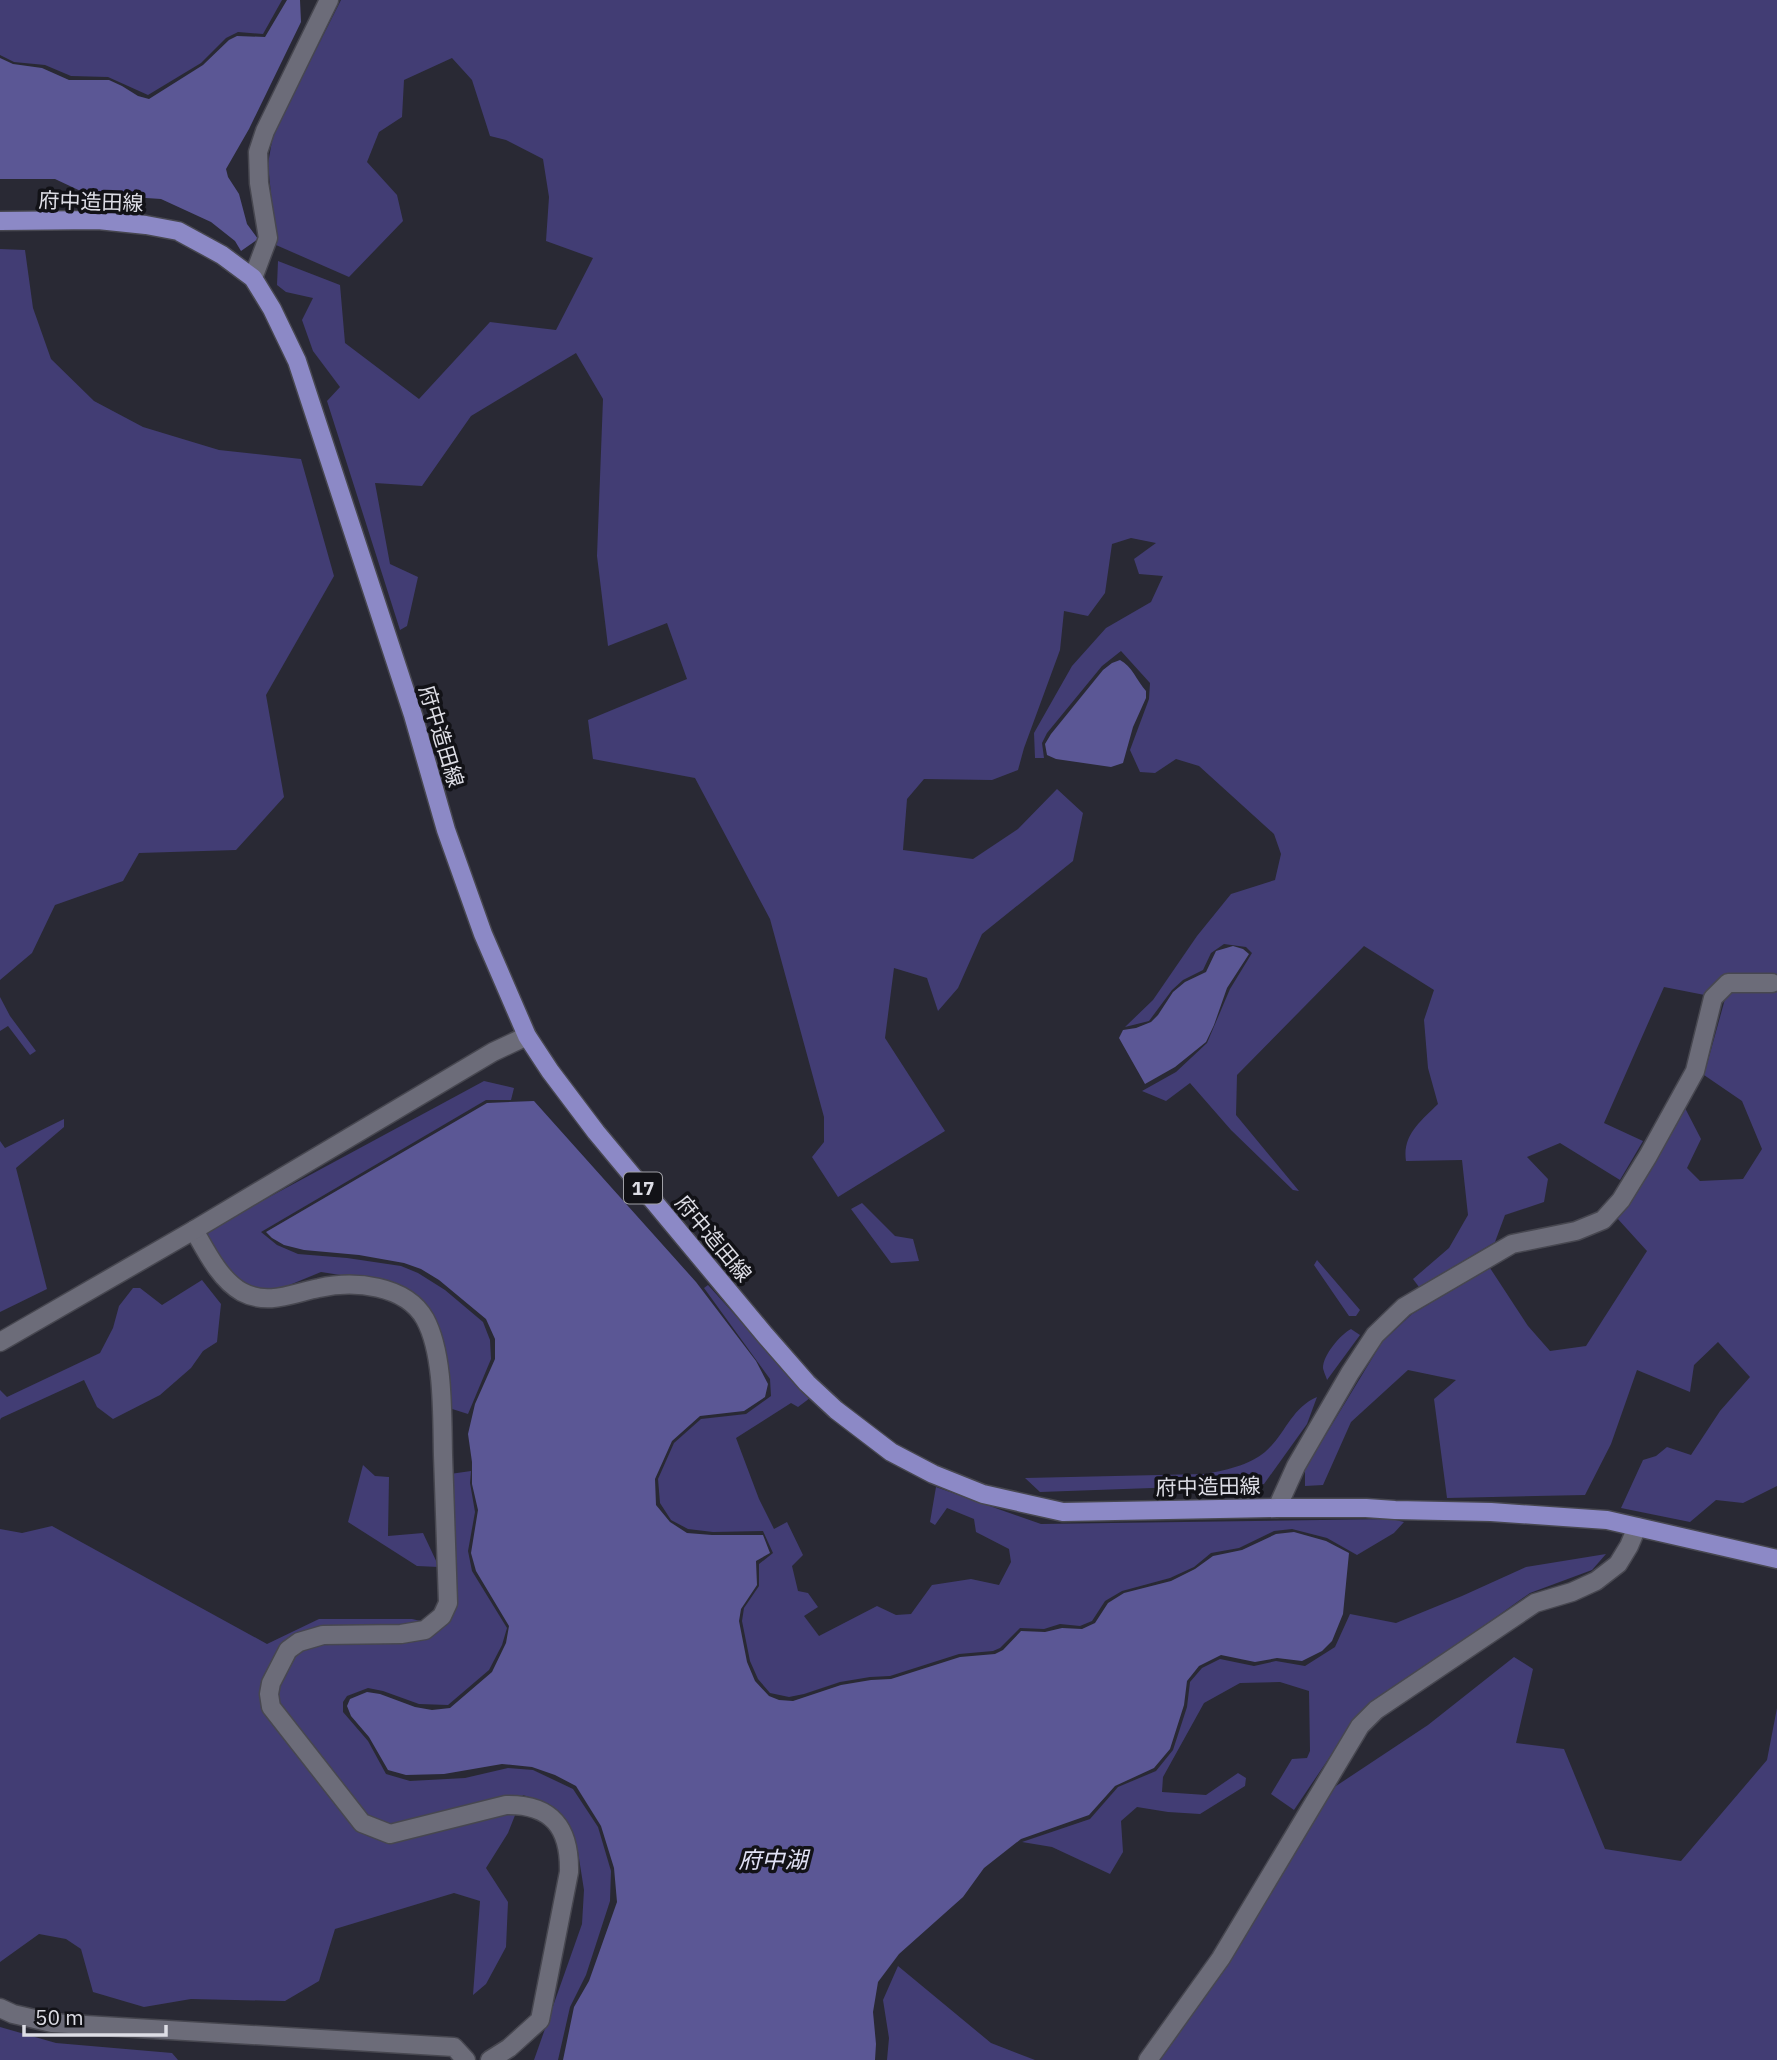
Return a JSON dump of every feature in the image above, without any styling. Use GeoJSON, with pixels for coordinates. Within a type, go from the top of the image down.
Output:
{"type":"FeatureCollection","features":[{"type":"Feature","properties":{"kind":"main road","name":"府中造田線"},"geometry":{"type":"LineString","coordinates":[[0,221],[98,220],[178,232],[222,255],[253,278],[272,309],[297,361],[413,715],[446,830],[482,934],[527,1036],[596,1132],[774,1345],[836,1410],[891,1452],[933,1474],[983,1494],[1063,1512],[1277,1508],[1491,1512],[1607,1520],[1777,1559]]}},
{"type":"Feature","properties":{"kind":"street"},"geometry":{"type":"LineString","coordinates":[[253,278],[268,238],[258,183],[258,152],[265,131],[329,0]]}},
{"type":"Feature","properties":{"kind":"street"},"geometry":{"type":"LineString","coordinates":[[1277,1508],[1296,1466],[1375,1335],[1404,1307],[1512,1244],[1576,1231],[1603,1220],[1620,1200],[1648,1156],[1695,1071],[1713,998],[1728,983],[1772,983]]}},
{"type":"Feature","properties":{"kind":"street"},"geometry":{"type":"LineString","coordinates":[[0,1342],[493,1052],[527,1036]]}},
{"type":"Feature","properties":{"kind":"street"},"geometry":{"type":"LineString","coordinates":[[194,1230],[221,1273],[241,1292],[260,1299],[284,1297],[321,1287],[375,1287],[400,1295],[413,1303],[425,1319],[434,1343],[441,1387],[448,1604],[442,1616],[425,1630],[401,1634],[323,1634],[299,1643],[288,1650],[271,1683],[269,1695],[271,1707],[362,1824],[390,1834],[506,1805],[525,1805],[539,1810],[556,1822],[566,1840],[569,1872],[540,2020],[491,2060]]}},
{"type":"Feature","properties":{"kind":"street"},"geometry":{"type":"LineString","coordinates":[[1148,2060],[1221,1958],[1360,1726],[1376,1710],[1535,1603],[1572,1592],[1595,1581],[1618,1563],[1637,1527]]}},
{"type":"Feature","properties":{"kind":"street"},"geometry":{"type":"LineString","coordinates":[[0,2008],[52,2023],[454,2047],[466,2060]]}},
{"type":"Feature","properties":{"kind":"shaded area"},"geometry":{"type":"Polygon","coordinates":[[[0,0],[282,0],[263,34],[238,32],[226,38],[201,63],[148,95],[108,77],[71,76],[45,65],[14,62],[0,55],[0,0]]]}},
{"type":"Feature","properties":{"kind":"shaded area"},"geometry":{"type":"Polygon","coordinates":[[[341,0],[1777,0],[1777,1486],[1743,1503],[1716,1500],[1690,1522],[1621,1508],[1643,1460],[1656,1456],[1667,1447],[1691,1455],[1720,1411],[1750,1377],[1718,1342],[1694,1365],[1690,1392],[1637,1370],[1611,1444],[1585,1495],[1447,1498],[1434,1399],[1456,1380],[1408,1370],[1351,1422],[1323,1485],[1305,1486],[1305,1469],[1382,1342],[1412,1314],[1490,1268],[1528,1326],[1550,1351],[1586,1346],[1647,1251],[1617,1218],[1685,1108],[1701,1139],[1687,1168],[1700,1181],[1743,1179],[1762,1149],[1742,1101],[1704,1075],[1725,999],[1664,987],[1604,1123],[1643,1141],[1620,1180],[1560,1143],[1527,1157],[1548,1179],[1544,1202],[1505,1215],[1495,1242],[1419,1287],[1413,1279],[1449,1248],[1468,1215],[1462,1160],[1406,1161],[1410,1136],[1438,1104],[1428,1068],[1424,1020],[1434,990],[1364,946],[1237,1075],[1236,1115],[1299,1191],[1293,1190],[1231,1130],[1190,1083],[1166,1101],[1142,1091],[1176,1072],[1207,1043],[1230,989],[1252,953],[1246,947],[1224,944],[1211,953],[1203,970],[1183,980],[1172,990],[1149,1021],[1125,1027],[1153,1000],[1197,936],[1231,894],[1275,880],[1281,854],[1274,834],[1199,766],[1176,759],[1155,773],[1140,772],[1130,750],[1149,699],[1150,683],[1121,651],[1102,666],[1047,733],[1042,743],[1044,758],[1035,758],[1034,733],[1072,666],[1106,628],[1151,602],[1163,576],[1139,574],[1134,559],[1156,543],[1131,538],[1112,544],[1105,593],[1088,616],[1064,611],[1060,650],[1018,770],[992,780],[924,779],[907,799],[903,850],[973,859],[1018,829],[1057,789],[1083,813],[1073,861],[982,934],[958,988],[938,1011],[927,978],[894,968],[885,1038],[945,1131],[838,1197],[812,1157],[824,1142],[824,1117],[770,919],[695,778],[593,759],[588,720],[687,679],[667,623],[608,646],[597,556],[603,399],[576,353],[471,416],[422,486],[375,483],[390,564],[418,577],[407,626],[400,630],[327,401],[340,387],[313,351],[302,320],[313,298],[286,292],[277,285],[278,261],[340,285],[345,343],[419,399],[490,322],[556,330],[593,258],[546,241],[549,197],[543,159],[506,140],[490,136],[472,80],[452,58],[404,80],[402,117],[379,132],[367,162],[397,195],[403,221],[349,277],[276,245],[268,164],[273,135],[341,0]]]}},
{"type":"Feature","properties":{"kind":"shaded area"},"geometry":{"type":"Polygon","coordinates":[[[0,249],[25,250],[33,308],[51,359],[94,401],[143,427],[219,450],[301,459],[334,576],[266,695],[284,797],[236,850],[139,853],[123,881],[55,905],[32,953],[0,980],[0,249]]]}},
{"type":"Feature","properties":{"kind":"shaded area"},"geometry":{"type":"Polygon","coordinates":[[[0,997],[10,1016],[36,1051],[30,1055],[8,1026],[0,1031],[0,997]]]}},
{"type":"Feature","properties":{"kind":"shaded area"},"geometry":{"type":"Polygon","coordinates":[[[484,1081],[514,1088],[511,1100],[486,1100],[261,1232],[277,1245],[298,1254],[401,1266],[445,1290],[483,1322],[490,1340],[491,1359],[468,1414],[449,1408],[440,1336],[385,1282],[321,1272],[270,1293],[241,1285],[226,1270],[201,1234],[484,1081]]]}},
{"type":"Feature","properties":{"kind":"shaded area"},"geometry":{"type":"Polygon","coordinates":[[[64,1119],[64,1127],[16,1168],[47,1289],[0,1312],[0,1141],[5,1148],[64,1119]]]}},
{"type":"Feature","properties":{"kind":"shaded area"},"geometry":{"type":"Polygon","coordinates":[[[862,1203],[895,1236],[913,1239],[919,1261],[891,1263],[851,1209],[862,1203]]]}},
{"type":"Feature","properties":{"kind":"shaded area"},"geometry":{"type":"Polygon","coordinates":[[[1317,1260],[1360,1310],[1356,1316],[1349,1316],[1314,1265],[1317,1260]]]}},
{"type":"Feature","properties":{"kind":"shaded area"},"geometry":{"type":"Polygon","coordinates":[[[202,1280],[221,1304],[217,1342],[203,1351],[191,1368],[160,1395],[113,1419],[97,1407],[84,1380],[0,1420],[0,1390],[7,1397],[100,1353],[113,1328],[119,1306],[133,1288],[140,1288],[162,1305],[202,1280]]]}},
{"type":"Feature","properties":{"kind":"shaded area"},"geometry":{"type":"Polygon","coordinates":[[[708,1285],[810,1398],[798,1407],[791,1403],[736,1438],[759,1499],[774,1529],[787,1522],[803,1555],[792,1566],[798,1591],[808,1593],[818,1607],[804,1616],[819,1636],[877,1606],[896,1615],[911,1614],[932,1585],[971,1579],[999,1585],[1011,1562],[1009,1549],[976,1532],[974,1519],[947,1508],[935,1525],[930,1522],[936,1487],[1041,1524],[1391,1519],[1404,1522],[1394,1533],[1357,1555],[1327,1538],[1292,1529],[1274,1531],[1239,1548],[1211,1553],[1194,1567],[1170,1578],[1122,1591],[1105,1601],[1092,1621],[1080,1626],[1060,1624],[1044,1629],[1020,1628],[1000,1648],[993,1651],[959,1654],[890,1676],[840,1682],[789,1697],[770,1693],[758,1679],[750,1661],[742,1621],[744,1608],[759,1586],[759,1564],[773,1553],[763,1531],[713,1532],[688,1529],[671,1520],[660,1503],[658,1479],[674,1443],[701,1419],[746,1414],[771,1396],[770,1379],[704,1288],[708,1285]]]}},
{"type":"Feature","properties":{"kind":"shaded area"},"geometry":{"type":"Polygon","coordinates":[[[1351,1329],[1360,1335],[1327,1380],[1323,1368],[1326,1357],[1337,1341],[1351,1329]]]}},
{"type":"Feature","properties":{"kind":"shaded area"},"geometry":{"type":"Polygon","coordinates":[[[1317,1397],[1307,1424],[1264,1484],[1040,1492],[1025,1478],[1204,1474],[1228,1469],[1244,1464],[1265,1452],[1294,1415],[1317,1397]]]}},
{"type":"Feature","properties":{"kind":"shaded area"},"geometry":{"type":"Polygon","coordinates":[[[363,1465],[375,1476],[389,1477],[388,1536],[423,1533],[439,1567],[417,1566],[348,1522],[363,1465]]]}},
{"type":"Feature","properties":{"kind":"shaded area"},"geometry":{"type":"Polygon","coordinates":[[[471,1471],[470,1483],[475,1512],[468,1551],[472,1571],[507,1628],[502,1645],[489,1670],[448,1705],[419,1704],[368,1688],[347,1696],[343,1702],[343,1712],[368,1741],[386,1774],[410,1781],[465,1778],[508,1768],[533,1770],[573,1789],[598,1827],[611,1871],[610,1901],[586,1975],[570,2007],[558,2060],[534,2060],[582,1924],[584,1890],[578,1852],[569,1829],[549,1804],[523,1795],[508,1833],[486,1868],[508,1902],[506,1947],[486,1984],[473,1995],[480,1901],[454,1893],[335,1929],[319,1981],[285,2001],[191,1999],[144,2007],[93,1992],[81,1949],[66,1939],[39,1934],[0,1962],[0,1529],[22,1533],[52,1526],[267,1644],[319,1619],[412,1619],[438,1625],[450,1474],[471,1471]]]}},
{"type":"Feature","properties":{"kind":"shaded area"},"geometry":{"type":"Polygon","coordinates":[[[1606,1554],[1592,1570],[1530,1593],[1358,1715],[1294,1810],[1271,1794],[1292,1759],[1307,1758],[1310,1751],[1309,1691],[1280,1682],[1240,1683],[1204,1703],[1163,1777],[1162,1792],[1206,1795],[1238,1773],[1246,1778],[1245,1786],[1200,1814],[1137,1807],[1121,1821],[1123,1852],[1110,1874],[1052,1847],[1022,1842],[1090,1819],[1118,1787],[1156,1771],[1173,1750],[1187,1707],[1190,1682],[1202,1668],[1220,1659],[1254,1666],[1276,1661],[1305,1666],[1335,1647],[1350,1614],[1396,1623],[1526,1567],[1606,1554]]]}},
{"type":"Feature","properties":{"kind":"shaded area"},"geometry":{"type":"Polygon","coordinates":[[[1514,1657],[1533,1669],[1516,1743],[1564,1749],[1605,1849],[1681,1861],[1767,1760],[1777,1708],[1777,2060],[1158,2060],[1330,1790],[1428,1725],[1514,1657]]]}},
{"type":"Feature","properties":{"kind":"shaded area"},"geometry":{"type":"Polygon","coordinates":[[[898,1966],[991,2043],[1035,2060],[887,2060],[889,2038],[883,2000],[898,1966]]]}},
{"type":"Feature","properties":{"kind":"shaded area"},"geometry":{"type":"Polygon","coordinates":[[[0,2027],[56,2043],[172,2053],[178,2060],[0,2060],[0,2027]]]}},
{"type":"Feature","properties":{"kind":"water"},"geometry":{"type":"Polygon","coordinates":[[[287,0],[300,0],[301,22],[249,129],[226,169],[239,194],[247,224],[258,239],[241,251],[235,241],[211,222],[161,199],[87,194],[55,179],[0,179],[0,58],[13,64],[42,68],[69,80],[109,80],[149,99],[203,65],[229,40],[237,36],[265,37],[287,0]]]}},
{"type":"Feature","properties":{"kind":"water"},"geometry":{"type":"Polygon","coordinates":[[[1120,660],[1146,691],[1146,698],[1133,727],[1123,763],[1111,767],[1056,759],[1047,755],[1045,744],[1051,734],[1103,670],[1120,660]]]}},
{"type":"Feature","properties":{"kind":"water"},"geometry":{"type":"Polygon","coordinates":[[[1233,946],[1249,954],[1227,988],[1206,1042],[1175,1067],[1145,1084],[1119,1038],[1123,1030],[1151,1022],[1173,992],[1185,982],[1206,972],[1216,951],[1233,946]]]}},
{"type":"Feature","properties":{"kind":"water","name":"府中湖"},"geometry":{"type":"Polygon","coordinates":[[[534,1101],[696,1282],[756,1361],[768,1384],[765,1397],[744,1411],[700,1416],[672,1441],[655,1479],[656,1505],[670,1522],[687,1533],[763,1535],[770,1553],[756,1561],[757,1585],[741,1609],[739,1621],[747,1662],[755,1681],[769,1696],[793,1701],[841,1685],[891,1679],[960,1657],[995,1654],[1003,1650],[1021,1631],[1082,1629],[1095,1623],[1108,1603],[1124,1593],[1171,1581],[1213,1556],[1242,1550],[1276,1534],[1294,1532],[1326,1541],[1349,1553],[1343,1614],[1332,1641],[1322,1651],[1302,1661],[1277,1658],[1255,1662],[1221,1655],[1199,1666],[1187,1681],[1184,1705],[1170,1749],[1154,1768],[1115,1786],[1089,1815],[1021,1839],[984,1868],[963,1897],[899,1954],[878,1982],[873,2012],[875,2060],[563,2060],[574,2007],[589,1981],[617,1902],[614,1868],[601,1826],[576,1786],[532,1767],[502,1764],[444,1774],[406,1775],[388,1770],[347,1706],[350,1699],[367,1692],[415,1707],[432,1710],[450,1708],[492,1672],[506,1643],[509,1626],[476,1571],[471,1553],[478,1510],[472,1484],[468,1434],[475,1404],[495,1359],[495,1339],[486,1319],[439,1280],[421,1269],[404,1263],[359,1255],[304,1250],[284,1245],[266,1232],[487,1103],[534,1101]]]}}]}
